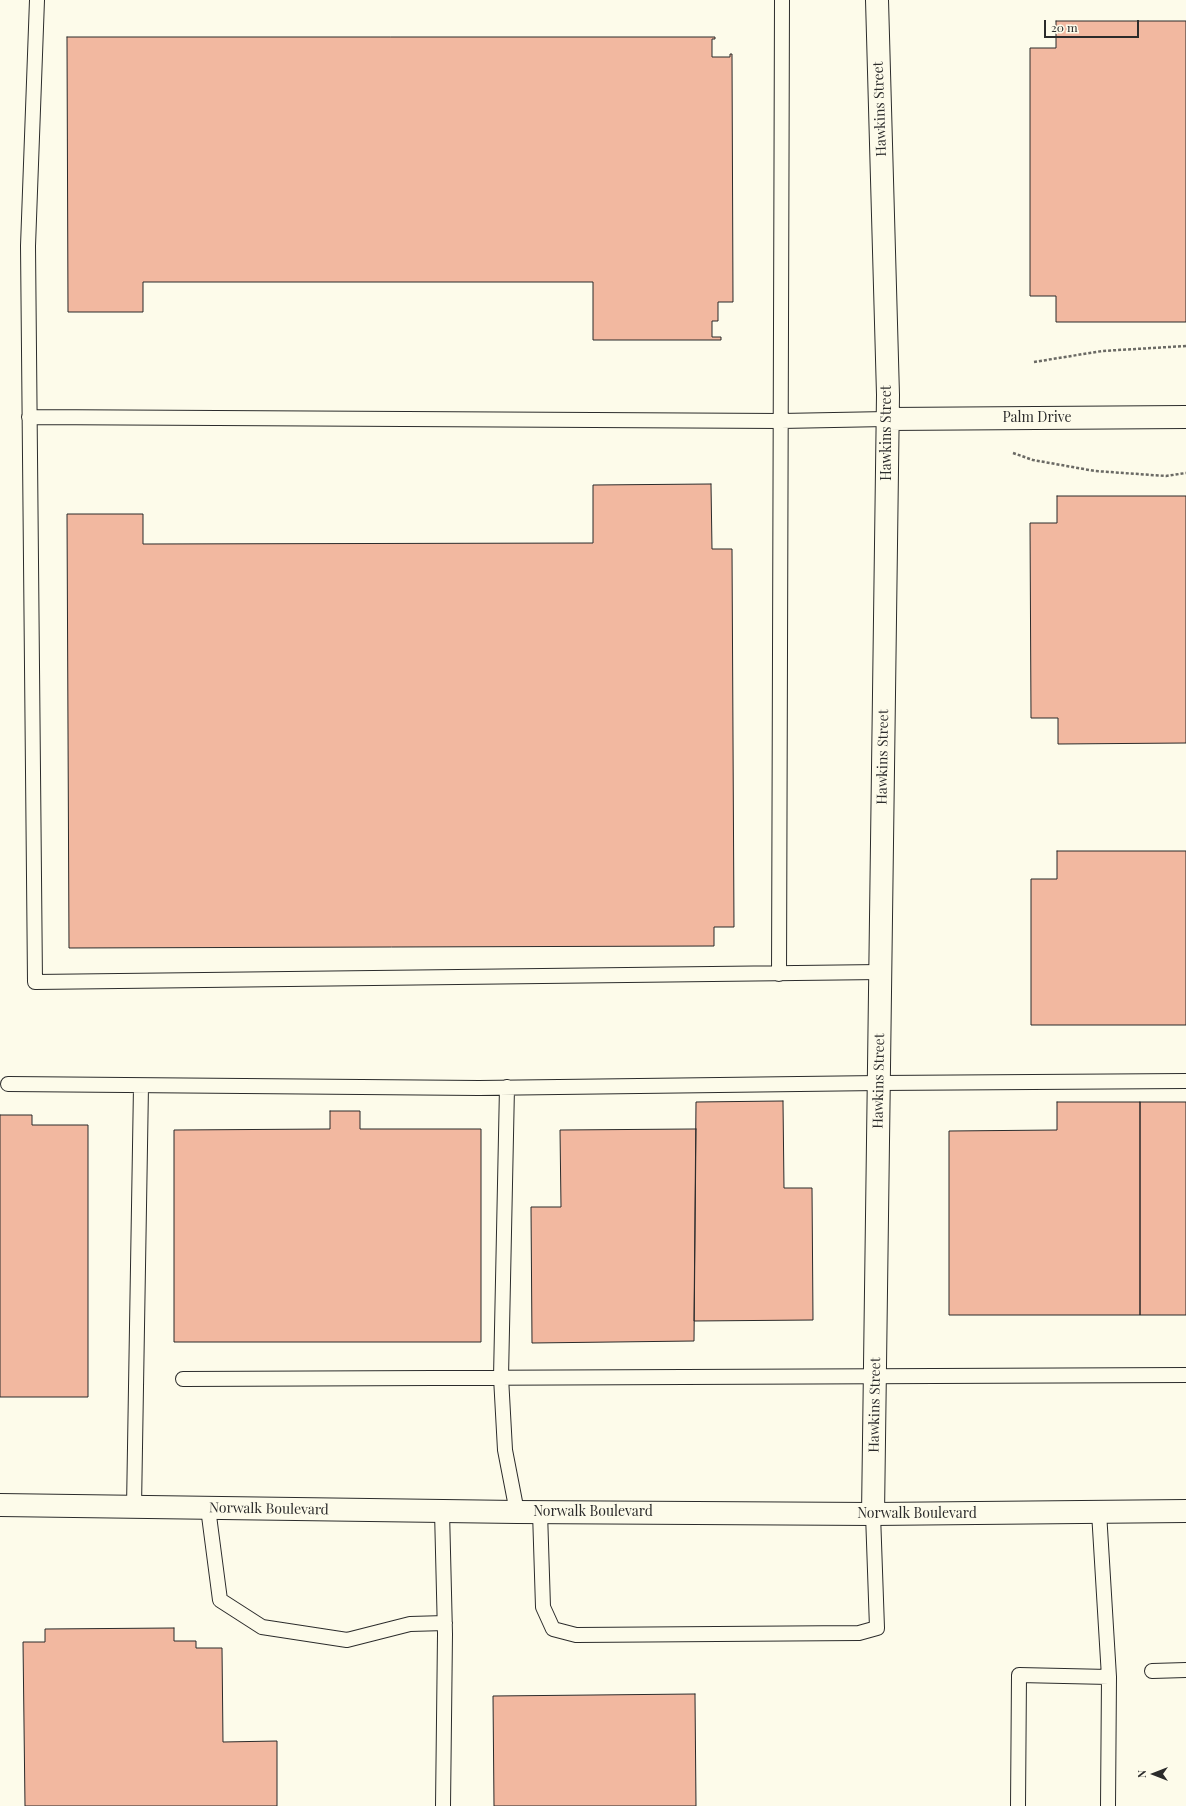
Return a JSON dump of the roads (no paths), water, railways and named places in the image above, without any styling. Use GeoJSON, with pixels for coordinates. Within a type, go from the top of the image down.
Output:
{"type":"FeatureCollection","features":[{"type":"Feature","properties":{"kind":"street","name":"Hawkins Street"},"geometry":{"type":"LineString","coordinates":[[873,1514],[888,419],[877,0]]}},
{"type":"Feature","properties":{"kind":"street","name":"Palm Drive"},"geometry":{"type":"LineString","coordinates":[[888,419],[1186,417]]}},
{"type":"Feature","properties":{"kind":"street","name":"Norwalk Boulevard"},"geometry":{"type":"LineString","coordinates":[[0,1505],[517,1512],[873,1514],[1186,1511]]}},
{"type":"Feature","properties":{"kind":"lane"},"geometry":{"type":"LineString","coordinates":[[37,0],[28,246],[35,982],[881,972]]}},
{"type":"Feature","properties":{"kind":"lane"},"geometry":{"type":"LineString","coordinates":[[778,974],[782,0]]}},
{"type":"Feature","properties":{"kind":"lane"},"geometry":{"type":"LineString","coordinates":[[29,417],[781,421],[888,419]]}},
{"type":"Feature","properties":{"kind":"lane"},"geometry":{"type":"LineString","coordinates":[[8,1084],[140,1086],[507,1087],[879,1082],[1186,1081]]}},
{"type":"Feature","properties":{"kind":"lane"},"geometry":{"type":"LineString","coordinates":[[134,1507],[140,1086]]}},
{"type":"Feature","properties":{"kind":"lane"},"geometry":{"type":"LineString","coordinates":[[507,1087],[501,1377],[505,1450],[517,1512]]}},
{"type":"Feature","properties":{"kind":"lane"},"geometry":{"type":"LineString","coordinates":[[183,1379],[1186,1375]]}},
{"type":"Feature","properties":{"kind":"lane"},"geometry":{"type":"LineString","coordinates":[[208,1508],[220,1600],[262,1627],[347,1640],[410,1624],[445,1624]]}},
{"type":"Feature","properties":{"kind":"lane"},"geometry":{"type":"LineString","coordinates":[[442,1511],[445,1624],[443,1806]]}},
{"type":"Feature","properties":{"kind":"lane"},"geometry":{"type":"LineString","coordinates":[[540,1512],[543,1607],[553,1629],[576,1635],[859,1633],[878,1628],[873,1514]]}},
{"type":"Feature","properties":{"kind":"lane"},"geometry":{"type":"LineString","coordinates":[[1099,1512],[1109,1677],[1108,1806]]}},
{"type":"Feature","properties":{"kind":"lane"},"geometry":{"type":"LineString","coordinates":[[1152,1671],[1186,1670]]}},
{"type":"Feature","properties":{"kind":"lane"},"geometry":{"type":"LineString","coordinates":[[1018,1806],[1019,1675],[1109,1677]]}}]}
